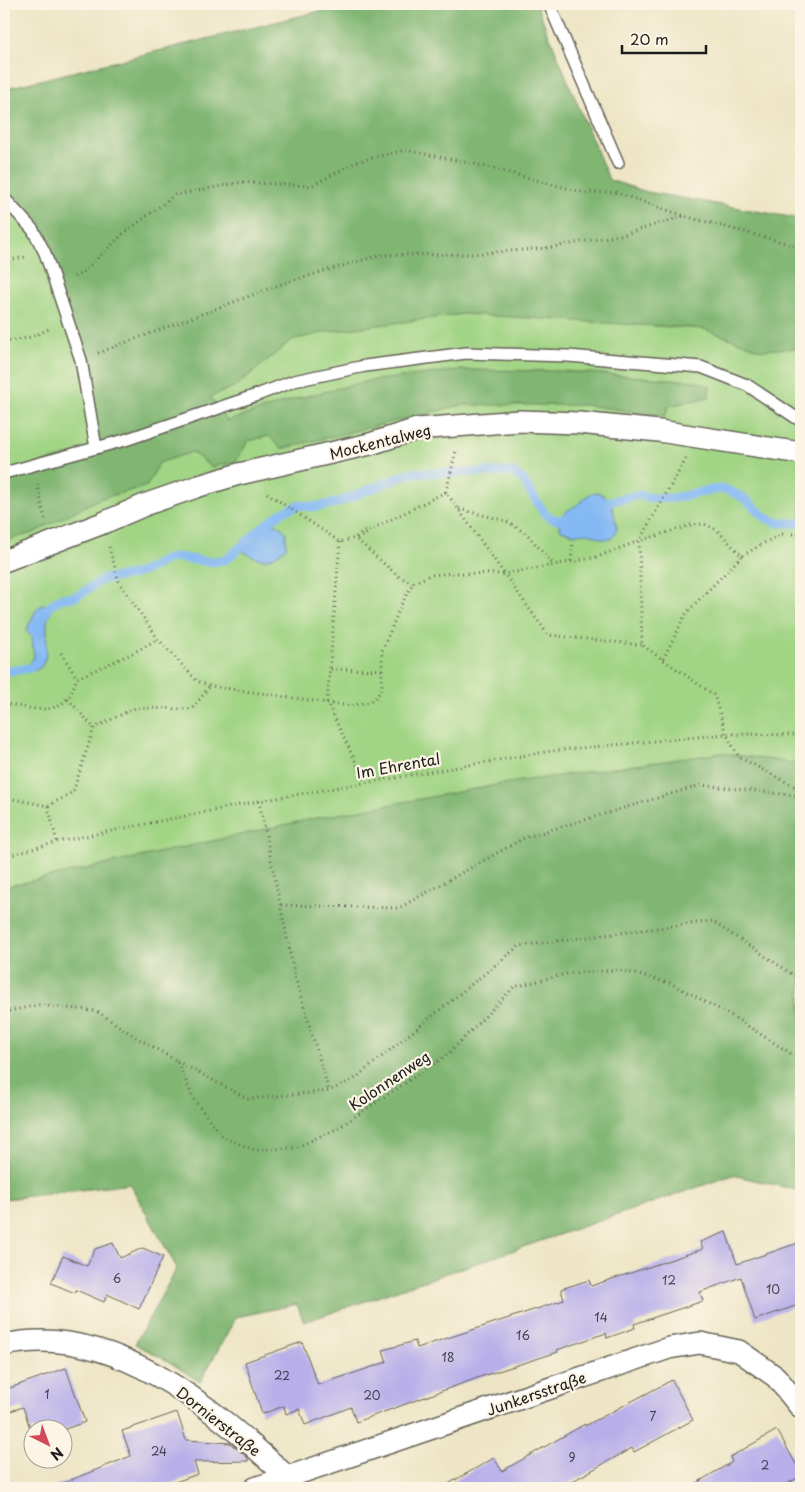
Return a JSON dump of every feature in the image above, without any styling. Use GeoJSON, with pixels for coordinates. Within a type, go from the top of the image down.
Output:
{"type":"FeatureCollection","features":[{"type":"Feature","properties":{"kind":"street","name":"Mockentalweg"},"geometry":{"type":"LineString","coordinates":[[4,561],[103,523],[146,504],[199,486],[239,474],[370,444],[417,429],[520,421],[579,423],[659,431],[801,453]]}},
{"type":"Feature","properties":{"kind":"street","name":"Dornierstraße"},"geometry":{"type":"LineString","coordinates":[[4,1345],[20,1341],[60,1342],[103,1351],[141,1367],[190,1395],[248,1440],[286,1476]]}},
{"type":"Feature","properties":{"kind":"street","name":"Junkersstraße"},"geometry":{"type":"LineString","coordinates":[[255,1488],[669,1348],[700,1343],[739,1351],[776,1377],[801,1408]]}},
{"type":"Feature","properties":{"kind":"lane"},"geometry":{"type":"LineString","coordinates":[[550,4],[618,163]]}},
{"type":"Feature","properties":{"kind":"lane"},"geometry":{"type":"LineString","coordinates":[[4,198],[33,230],[45,253],[80,360],[96,448]]}},
{"type":"Feature","properties":{"kind":"lane"},"geometry":{"type":"LineString","coordinates":[[4,473],[124,440],[257,396],[294,381],[365,366],[466,353],[568,356],[701,367],[747,385],[801,421]]}},
{"type":"Feature","properties":{"kind":"path"},"geometry":{"type":"LineString","coordinates":[[56,284],[82,274],[124,233],[175,195],[242,182],[312,186],[356,162],[405,150],[484,166],[585,193],[615,192],[684,216],[801,247]]}},
{"type":"Feature","properties":{"kind":"path"},"geometry":{"type":"LineString","coordinates":[[80,360],[287,282],[380,255],[472,254],[548,248],[625,234],[684,216]]}},
{"type":"Feature","properties":{"kind":"path"},"geometry":{"type":"LineString","coordinates":[[4,340],[14,341],[44,332]]}},
{"type":"Feature","properties":{"kind":"path"},"geometry":{"type":"LineString","coordinates":[[642,645],[640,541],[698,437]]}},
{"type":"Feature","properties":{"kind":"path"},"geometry":{"type":"LineString","coordinates":[[283,504],[340,542],[364,536],[368,531],[446,492],[453,464]]}},
{"type":"Feature","properties":{"kind":"path"},"geometry":{"type":"LineString","coordinates":[[446,492],[548,635],[642,645],[714,695],[726,734],[739,757],[801,790]]}},
{"type":"Feature","properties":{"kind":"path"},"geometry":{"type":"LineString","coordinates":[[40,498],[46,524]]}},
{"type":"Feature","properties":{"kind":"path"},"geometry":{"type":"LineString","coordinates":[[459,509],[506,521],[527,534],[553,565]]}},
{"type":"Feature","properties":{"kind":"path"},"geometry":{"type":"LineString","coordinates":[[116,572],[119,582],[158,638],[197,681],[210,686],[350,706],[369,702],[377,697],[382,688],[382,651],[406,594],[413,583],[430,575],[456,573],[505,574],[597,557],[691,525],[704,524],[717,530],[742,556]]}},
{"type":"Feature","properties":{"kind":"path"},"geometry":{"type":"LineString","coordinates":[[663,659],[687,612],[742,556],[764,542],[782,534],[801,534]]}},
{"type":"Feature","properties":{"kind":"path"},"geometry":{"type":"LineString","coordinates":[[355,538],[398,576],[413,583]]}},
{"type":"Feature","properties":{"kind":"path"},"geometry":{"type":"LineString","coordinates":[[340,542],[327,702],[365,782]]}},
{"type":"Feature","properties":{"kind":"path"},"geometry":{"type":"LineString","coordinates":[[570,561],[573,543]]}},
{"type":"Feature","properties":{"kind":"path"},"geometry":{"type":"LineString","coordinates":[[4,704],[38,709],[54,709],[68,699],[77,678],[131,654],[158,638]]}},
{"type":"Feature","properties":{"kind":"path"},"geometry":{"type":"LineString","coordinates":[[61,653],[77,678]]}},
{"type":"Feature","properties":{"kind":"path"},"geometry":{"type":"LineString","coordinates":[[4,659],[4,713]]}},
{"type":"Feature","properties":{"kind":"path"},"geometry":{"type":"LineString","coordinates":[[331,670],[383,670]]}},
{"type":"Feature","properties":{"kind":"path"},"geometry":{"type":"LineString","coordinates":[[4,797],[48,806],[73,792],[94,728],[135,708],[192,709],[210,686]]}},
{"type":"Feature","properties":{"kind":"path"},"geometry":{"type":"LineString","coordinates":[[68,699],[94,728]]}},
{"type":"Feature","properties":{"kind":"path","name":"Im Ehrental"},"geometry":{"type":"LineString","coordinates":[[4,857],[57,842],[260,801],[551,751],[726,734],[801,735]]}},
{"type":"Feature","properties":{"kind":"path"},"geometry":{"type":"LineString","coordinates":[[281,905],[399,908],[524,838],[701,786],[801,796]]}},
{"type":"Feature","properties":{"kind":"path"},"geometry":{"type":"LineString","coordinates":[[260,801],[296,977],[330,1091]]}},
{"type":"Feature","properties":{"kind":"path"},"geometry":{"type":"LineString","coordinates":[[48,806],[57,842]]}},
{"type":"Feature","properties":{"kind":"path"},"geometry":{"type":"LineString","coordinates":[[4,1012],[38,1005],[96,1011],[139,1040],[248,1099],[330,1091],[354,1079],[519,946],[712,922],[801,980]]}},
{"type":"Feature","properties":{"kind":"path","name":"Kolonnenweg"},"geometry":{"type":"LineString","coordinates":[[176,1061],[194,1100],[223,1137],[254,1150],[295,1148],[338,1128],[448,1055],[514,987],[570,973],[620,970],[670,983],[732,1016],[801,1060]]}},
{"type":"Feature","properties":{"kind":"green space"},"geometry":{"type":"Polygon","coordinates":[[[349,4],[536,4],[609,180],[647,192],[801,219],[801,1191],[733,1175],[304,1322],[297,1304],[236,1317],[200,1382],[168,1361],[135,1344],[177,1268],[130,1184],[4,1199],[4,89],[349,4]]]}},
{"type":"Feature","properties":{"kind":"green space"},"geometry":{"type":"Polygon","coordinates":[[[349,4],[536,4],[609,180],[647,192],[801,219],[801,348],[761,350],[704,329],[464,314],[326,332],[292,340],[236,386],[210,397],[227,421],[295,399],[368,381],[461,370],[563,371],[695,381],[710,386],[709,397],[669,406],[665,416],[585,405],[462,405],[281,449],[269,436],[248,441],[236,462],[211,467],[192,452],[159,463],[147,486],[99,499],[33,533],[4,541],[4,473],[96,448],[80,360],[45,253],[4,198],[4,89],[349,4]]]}},
{"type":"Feature","properties":{"kind":"green space"},"geometry":{"type":"Polygon","coordinates":[[[721,753],[801,764],[801,1191],[733,1175],[304,1322],[297,1304],[236,1317],[200,1382],[168,1361],[135,1344],[177,1268],[130,1184],[4,1199],[4,887],[311,819],[507,783],[721,753]]]}},
{"type":"Feature","properties":{"kind":"water"},"geometry":{"type":"Polygon","coordinates":[[[597,492],[607,499],[614,513],[617,530],[611,539],[603,539],[589,533],[574,534],[561,530],[558,520],[562,515],[588,496],[597,492]]]}},
{"type":"Feature","properties":{"kind":"water"},"geometry":{"type":"Polygon","coordinates":[[[277,524],[286,532],[286,547],[274,557],[268,559],[258,558],[239,549],[265,525],[277,524]]]}},
{"type":"Feature","properties":{"kind":"water"},"geometry":{"type":"Polygon","coordinates":[[[43,604],[49,607],[51,611],[47,621],[46,655],[42,666],[30,671],[28,665],[34,657],[32,637],[26,631],[36,610],[43,604]]]}},
{"type":"Feature","properties":{"kind":"building"},"geometry":{"type":"Polygon","coordinates":[[[726,1232],[737,1264],[801,1242],[801,1304],[755,1320],[741,1277],[700,1292],[703,1301],[634,1324],[635,1328],[607,1338],[606,1333],[557,1350],[558,1352],[483,1376],[356,1422],[351,1407],[305,1425],[299,1409],[286,1414],[284,1406],[262,1414],[245,1362],[302,1342],[318,1385],[387,1362],[383,1350],[415,1341],[417,1348],[564,1300],[561,1289],[589,1280],[591,1286],[703,1249],[700,1242],[726,1232]]]}},
{"type":"Feature","properties":{"kind":"building"},"geometry":{"type":"Polygon","coordinates":[[[113,1243],[120,1258],[143,1248],[163,1257],[139,1309],[107,1294],[104,1302],[76,1290],[75,1293],[51,1283],[63,1256],[87,1266],[95,1249],[113,1243]]]}},
{"type":"Feature","properties":{"kind":"building"},"geometry":{"type":"Polygon","coordinates":[[[66,1368],[85,1422],[72,1427],[72,1420],[27,1420],[23,1407],[4,1413],[4,1390],[66,1368]]]}},
{"type":"Feature","properties":{"kind":"building"},"geometry":{"type":"Polygon","coordinates":[[[672,1380],[693,1420],[634,1452],[632,1448],[560,1488],[441,1488],[494,1458],[502,1471],[585,1424],[585,1426],[672,1380]]]}},
{"type":"Feature","properties":{"kind":"building"},"geometry":{"type":"Polygon","coordinates":[[[177,1412],[186,1440],[230,1443],[248,1458],[248,1461],[194,1462],[198,1474],[158,1488],[53,1488],[131,1456],[122,1431],[177,1412]]]}},
{"type":"Feature","properties":{"kind":"building"},"geometry":{"type":"Polygon","coordinates":[[[777,1430],[801,1476],[780,1488],[688,1488],[732,1462],[730,1457],[777,1430]]]}},
{"type":"Feature","properties":{"kind":"waterway"},"geometry":{"type":"LineString","coordinates":[[44,616],[49,607],[61,598],[75,597],[104,579],[133,575],[176,557],[210,562],[227,559],[281,513],[299,505],[314,507],[337,503],[410,473],[512,472],[522,479],[544,513],[558,520],[570,517]]}},
{"type":"Feature","properties":{"kind":"waterway"},"geometry":{"type":"LineString","coordinates":[[600,504],[638,495],[653,498],[674,498],[725,489],[744,498],[766,518],[779,523],[801,523]]}},
{"type":"Feature","properties":{"kind":"waterway"},"geometry":{"type":"LineString","coordinates":[[4,672],[30,668],[38,662]]}}]}
